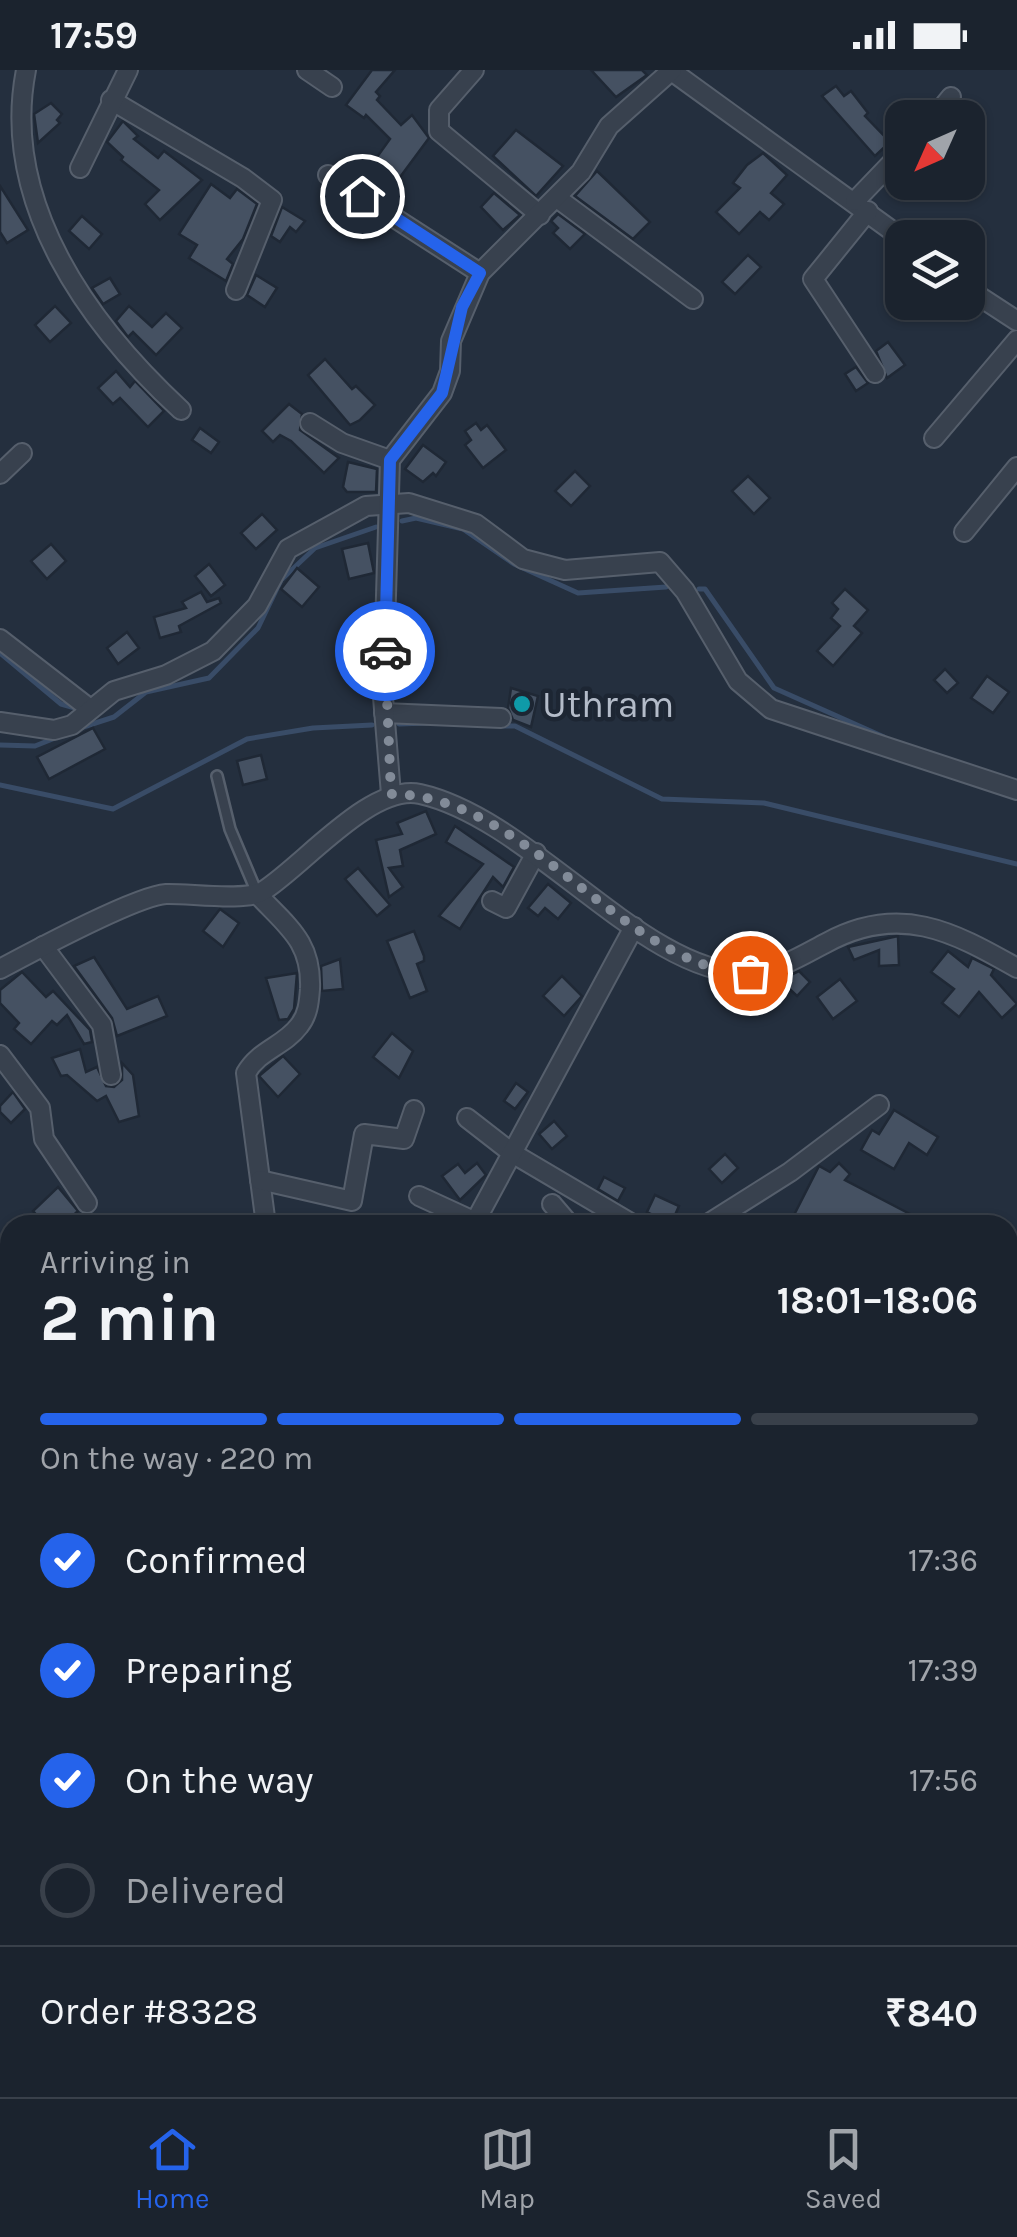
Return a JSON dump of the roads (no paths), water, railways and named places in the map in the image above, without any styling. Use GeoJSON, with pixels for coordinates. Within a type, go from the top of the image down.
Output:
{"type":"FeatureCollection","features":[{"type":"Feature","properties":{"kind":"street"},"geometry":{"type":"LineString","coordinates":[[26,70],[13,123],[17,158],[40,238],[75,294],[180,410]]}},
{"type":"Feature","properties":{"kind":"street"},"geometry":{"type":"LineString","coordinates":[[80,168],[128,70]]}},
{"type":"Feature","properties":{"kind":"street"},"geometry":{"type":"LineString","coordinates":[[306,70],[332,87]]}},
{"type":"Feature","properties":{"kind":"street"},"geometry":{"type":"LineString","coordinates":[[474,70],[439,110],[439,131],[540,215]]}},
{"type":"Feature","properties":{"kind":"street"},"geometry":{"type":"LineString","coordinates":[[391,794],[384,713],[390,460],[442,393],[456,324],[480,273],[581,172],[609,126],[673,71],[885,224]]}},
{"type":"Feature","properties":{"kind":"street"},"geometry":{"type":"LineString","coordinates":[[111,100],[244,178],[272,200],[236,290]]}},
{"type":"Feature","properties":{"kind":"street"},"geometry":{"type":"LineString","coordinates":[[328,175],[480,273]]}},
{"type":"Feature","properties":{"kind":"street"},"geometry":{"type":"LineString","coordinates":[[875,374],[814,279],[885,175]]}},
{"type":"Feature","properties":{"kind":"street"},"geometry":{"type":"LineString","coordinates":[[557,198],[694,299]]}},
{"type":"Feature","properties":{"kind":"street"},"geometry":{"type":"LineString","coordinates":[[985,300],[1017,321]]}},
{"type":"Feature","properties":{"kind":"street"},"geometry":{"type":"LineString","coordinates":[[934,438],[1017,340]]}},
{"type":"Feature","properties":{"kind":"street"},"geometry":{"type":"LineString","coordinates":[[310,424],[342,442],[390,460]]}},
{"type":"Feature","properties":{"kind":"street"},"geometry":{"type":"LineString","coordinates":[[0,474],[22,453]]}},
{"type":"Feature","properties":{"kind":"street"},"geometry":{"type":"LineString","coordinates":[[964,532],[1017,467]]}},
{"type":"Feature","properties":{"kind":"street"},"geometry":{"type":"LineString","coordinates":[[0,722],[54,730],[72,725],[114,690],[188,664],[233,634],[261,600],[288,549],[366,506],[409,503],[476,524],[523,559],[564,570],[660,562],[685,591],[738,681],[770,709],[1017,790]]}},
{"type":"Feature","properties":{"kind":"street"},"geometry":{"type":"LineString","coordinates":[[0,639],[89,708]]}},
{"type":"Feature","properties":{"kind":"street"},"geometry":{"type":"LineString","coordinates":[[384,713],[502,718]]}},
{"type":"Feature","properties":{"kind":"street"},"geometry":{"type":"LineString","coordinates":[[0,969],[161,894],[258,895],[344,825],[391,794],[419,794],[497,828],[634,927],[700,964],[750,973],[790,962],[844,933],[913,922],[951,932],[1017,968]]}},
{"type":"Feature","properties":{"kind":"street"},"geometry":{"type":"LineString","coordinates":[[492,902],[506,908],[536,853]]}},
{"type":"Feature","properties":{"kind":"street"},"geometry":{"type":"LineString","coordinates":[[258,895],[306,946],[310,973],[309,1008],[298,1028],[255,1058],[246,1073],[265,1215]]}},
{"type":"Feature","properties":{"kind":"street"},"geometry":{"type":"LineString","coordinates":[[483,1215],[512,1153],[634,927]]}},
{"type":"Feature","properties":{"kind":"street"},"geometry":{"type":"LineString","coordinates":[[44,946],[102,1025],[111,1076]]}},
{"type":"Feature","properties":{"kind":"street"},"geometry":{"type":"LineString","coordinates":[[0,1055],[40,1108],[44,1139],[86,1203]]}},
{"type":"Feature","properties":{"kind":"street"},"geometry":{"type":"LineString","coordinates":[[722,1215],[790,1172],[879,1106]]}},
{"type":"Feature","properties":{"kind":"street"},"geometry":{"type":"LineString","coordinates":[[260,1180],[352,1201],[364,1134],[404,1139],[414,1110]]}},
{"type":"Feature","properties":{"kind":"street"},"geometry":{"type":"LineString","coordinates":[[468,1118],[512,1153],[617,1215]]}},
{"type":"Feature","properties":{"kind":"street"},"geometry":{"type":"LineString","coordinates":[[419,1196],[464,1215]]}},
{"type":"Feature","properties":{"kind":"street"},"geometry":{"type":"LineString","coordinates":[[552,1204],[561,1215]]}},
{"type":"Feature","properties":{"kind":"lane"},"geometry":{"type":"LineString","coordinates":[[216,776],[230,829],[258,895]]}},
{"type":"Feature","properties":{"kind":"waterway"},"geometry":{"type":"LineString","coordinates":[[402,521],[416,518],[463,529],[514,564],[578,593],[666,587]]}},
{"type":"Feature","properties":{"kind":"waterway"},"geometry":{"type":"LineString","coordinates":[[80,728],[114,717],[146,692],[209,678],[258,628],[281,580],[315,548],[376,527]]}},
{"type":"Feature","properties":{"kind":"waterway"},"geometry":{"type":"LineString","coordinates":[[699,589],[705,589],[774,688],[884,737]]}},
{"type":"Feature","properties":{"kind":"waterway"},"geometry":{"type":"LineString","coordinates":[[0,653],[61,704],[75,708]]}},
{"type":"Feature","properties":{"kind":"waterway"},"geometry":{"type":"LineString","coordinates":[[399,724],[426,723]]}},
{"type":"Feature","properties":{"kind":"waterway"},"geometry":{"type":"LineString","coordinates":[[0,785],[113,809],[247,739],[313,728],[372,725]]}},
{"type":"Feature","properties":{"kind":"waterway"},"geometry":{"type":"LineString","coordinates":[[502,726],[515,726],[662,799],[764,803],[1017,864]]}},
{"type":"Feature","properties":{"kind":"waterway"},"geometry":{"type":"LineString","coordinates":[[0,745],[35,746],[55,738]]}},
{"type":"Feature","properties":{"kind":"place","name":"Uthram"},"geometry":{"type":"Point","coordinates":[522,704]}}]}
